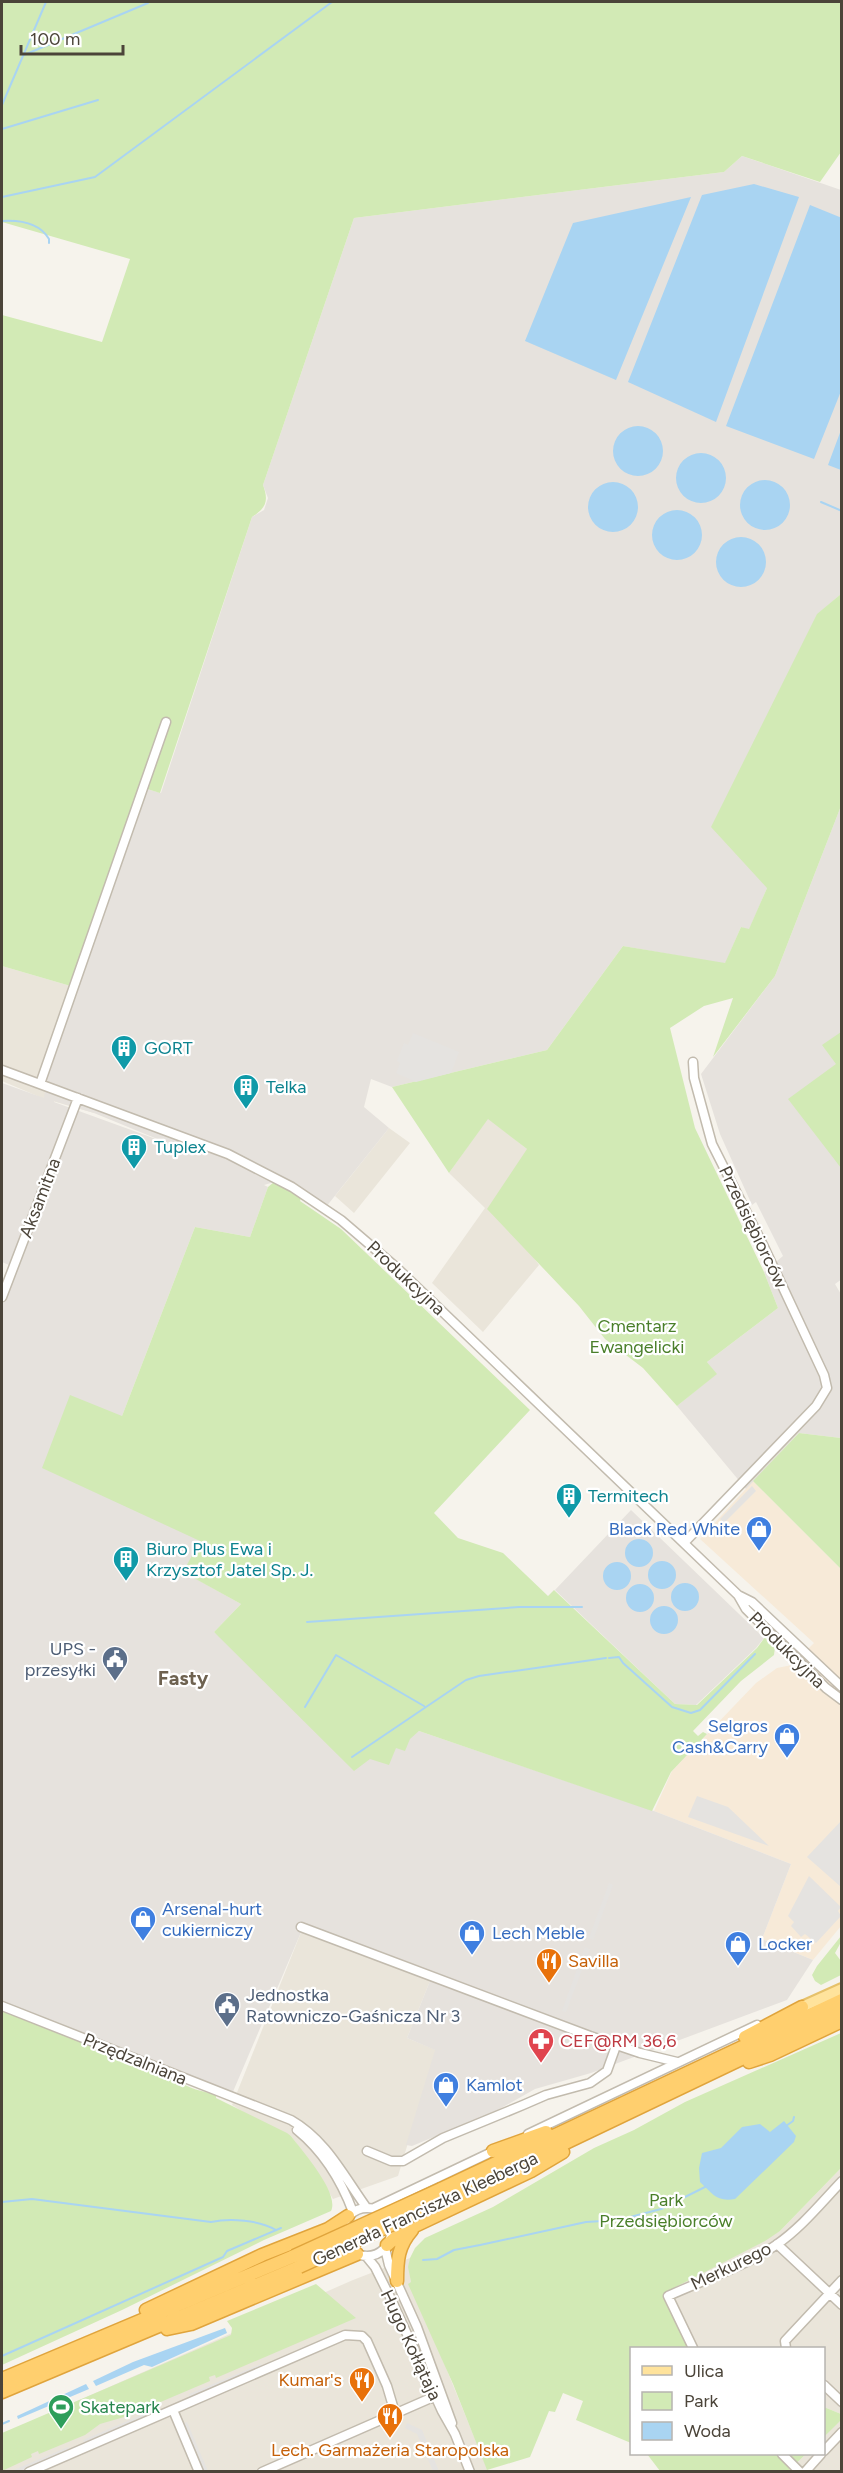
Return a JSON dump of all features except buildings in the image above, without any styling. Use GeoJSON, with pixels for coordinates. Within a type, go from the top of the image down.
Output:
{"type":"FeatureCollection","features":[{"type":"Feature","properties":{"kind":"highway","name":"Generała Franciszka Kleeberga"},"geometry":{"type":"LineString","coordinates":[[611,2115],[679,2068],[842,2000]]}},
{"type":"Feature","properties":{"kind":"highway"},"geometry":{"type":"LineString","coordinates":[[679,2068],[710,2056],[802,2007]]}},
{"type":"Feature","properties":{"kind":"highway","name":"Generała Franciszka Kleeberga"},"geometry":{"type":"LineString","coordinates":[[2,2394],[16,2386],[137,2336],[611,2115],[708,2075],[842,2011]]}},
{"type":"Feature","properties":{"kind":"highway"},"geometry":{"type":"LineString","coordinates":[[708,2075],[770,2055],[842,2021]]}},
{"type":"Feature","properties":{"kind":"highway"},"geometry":{"type":"LineString","coordinates":[[494,2151],[611,2115]]}},
{"type":"Feature","properties":{"kind":"highway"},"geometry":{"type":"LineString","coordinates":[[386,2247],[397,2235],[531,2171],[599,2133],[611,2115]]}},
{"type":"Feature","properties":{"kind":"highway"},"geometry":{"type":"LineString","coordinates":[[87,2343],[112,2327],[178,2293],[328,2229],[350,2214]]}},
{"type":"Feature","properties":{"kind":"highway"},"geometry":{"type":"LineString","coordinates":[[397,2281],[400,2247],[415,2227]]}},
{"type":"Feature","properties":{"kind":"highway"},"geometry":{"type":"LineString","coordinates":[[137,2336],[191,2324],[362,2255]]}},
{"type":"Feature","properties":{"kind":"highway","name":"Generała Franciszka Kleeberga"},"geometry":{"type":"LineString","coordinates":[[2,2379],[87,2343],[296,2262]]}},
{"type":"Feature","properties":{"kind":"main road"},"geometry":{"type":"LineString","coordinates":[[802,2007],[842,1989]]}},
{"type":"Feature","properties":{"kind":"street"},"geometry":{"type":"LineString","coordinates":[[40,1084],[166,722]]}},
{"type":"Feature","properties":{"kind":"street","name":"Przedsiębiorców"},"geometry":{"type":"LineString","coordinates":[[684,1543],[822,1399],[827,1388],[824,1376],[764,1247],[712,1144],[694,1078],[693,1062]]}},
{"type":"Feature","properties":{"kind":"street","name":"Produkcyjna"},"geometry":{"type":"LineString","coordinates":[[2,1070],[243,1161],[306,1195],[349,1226],[397,1268],[684,1543],[738,1595],[746,1609],[787,1650],[842,1700]]}},
{"type":"Feature","properties":{"kind":"street","name":"Aksamitna"},"geometry":{"type":"LineString","coordinates":[[2,1297],[78,1098]]}},
{"type":"Feature","properties":{"kind":"street","name":"Produkcyjna"},"geometry":{"type":"LineString","coordinates":[[738,1595],[752,1602],[842,1687]]}},
{"type":"Feature","properties":{"kind":"street"},"geometry":{"type":"LineString","coordinates":[[787,1650],[796,1643]]}},
{"type":"Feature","properties":{"kind":"street"},"geometry":{"type":"LineString","coordinates":[[301,1927],[679,2068]]}},
{"type":"Feature","properties":{"kind":"street","name":"Przędzalniana"},"geometry":{"type":"LineString","coordinates":[[2,2006],[298,2125],[322,2145],[370,2208]]}},
{"type":"Feature","properties":{"kind":"street"},"geometry":{"type":"LineString","coordinates":[[367,2151],[391,2161],[403,2161],[443,2138],[546,2095],[590,2083],[607,2071],[616,2046]]}},
{"type":"Feature","properties":{"kind":"street"},"geometry":{"type":"LineString","coordinates":[[643,2054],[653,2064],[655,2073]]}},
{"type":"Feature","properties":{"kind":"street"},"geometry":{"type":"LineString","coordinates":[[370,2208],[385,2215],[391,2227],[390,2239],[386,2247],[378,2253],[362,2255],[344,2240],[343,2227],[350,2214],[370,2208],[494,2151],[655,2073],[679,2068]]}},
{"type":"Feature","properties":{"kind":"street","name":"Przędzalniana"},"geometry":{"type":"LineString","coordinates":[[269,2112],[295,2129],[319,2152],[340,2182],[350,2214]]}},
{"type":"Feature","properties":{"kind":"street","name":"Merkurego"},"geometry":{"type":"LineString","coordinates":[[692,2347],[668,2296],[762,2254],[807,2218],[842,2181]]}},
{"type":"Feature","properties":{"kind":"street"},"geometry":{"type":"LineString","coordinates":[[777,2244],[842,2305]]}},
{"type":"Feature","properties":{"kind":"street","name":"Hugo Kołłątaja"},"geometry":{"type":"LineString","coordinates":[[386,2247],[389,2265],[470,2472]]}},
{"type":"Feature","properties":{"kind":"street","name":"Hugo Kołłątaja"},"geometry":{"type":"LineString","coordinates":[[362,2255],[382,2280],[439,2395]]}},
{"type":"Feature","properties":{"kind":"street"},"geometry":{"type":"LineString","coordinates":[[786,2347],[785,2341],[842,2280]]}},
{"type":"Feature","properties":{"kind":"street"},"geometry":{"type":"LineString","coordinates":[[29,2472],[343,2336],[354,2334],[368,2341],[387,2386],[394,2413]]}},
{"type":"Feature","properties":{"kind":"street"},"geometry":{"type":"LineString","coordinates":[[825,2386],[842,2402]]}},
{"type":"Feature","properties":{"kind":"street"},"geometry":{"type":"LineString","coordinates":[[262,2472],[439,2395]]}},
{"type":"Feature","properties":{"kind":"street"},"geometry":{"type":"LineString","coordinates":[[173,2410],[199,2472]]}},
{"type":"Feature","properties":{"kind":"street"},"geometry":{"type":"LineString","coordinates":[[825,2450],[842,2433]]}},
{"type":"Feature","properties":{"kind":"street"},"geometry":{"type":"LineString","coordinates":[[783,2455],[800,2472]]}},
{"type":"Feature","properties":{"kind":"street"},"geometry":{"type":"LineString","coordinates":[[805,2472],[820,2455]]}},
{"type":"Feature","properties":{"kind":"shaded area"},"geometry":{"type":"Polygon","coordinates":[[[742,156],[841,190],[841,594],[817,615],[767,888],[749,930],[741,927],[725,964],[623,946],[547,1050],[392,1087],[371,1079],[364,1107],[389,1128],[322,1212],[274,1182],[264,1185],[268,1187],[250,1237],[195,1227],[122,1416],[200,1542],[184,1572],[241,1604],[214,1632],[370,1759],[396,1747],[419,1731],[654,1811],[791,1864],[762,1939],[813,1960],[787,2000],[591,2073],[535,2089],[496,2111],[412,2146],[406,2145],[435,2050],[407,2038],[430,1981],[302,1930],[232,2094],[2,2001],[2,1283],[9,1265],[2,1262],[2,1083],[44,1098],[46,1087],[40,1084],[143,788],[161,793],[252,517],[264,510],[268,498],[263,485],[354,218],[724,172],[742,156]],[[54,1101],[167,1143],[94,1113],[54,1101]]]}},
{"type":"Feature","properties":{"kind":"shaded area"},"geometry":{"type":"Polygon","coordinates":[[[841,806],[842,1279],[835,1284],[842,1296],[841,1438],[799,1433],[746,1489],[677,1406],[716,1374],[707,1362],[778,1308],[764,1272],[783,1256],[756,1202],[752,1205],[720,1134],[701,1074],[775,976],[841,806]]]}},
{"type":"Feature","properties":{"kind":"shaded area"},"geometry":{"type":"Polygon","coordinates":[[[2,966],[74,987],[94,1113],[42,1098],[2,1081],[2,966]]]}},
{"type":"Feature","properties":{"kind":"shaded area"},"geometry":{"type":"Polygon","coordinates":[[[413,1033],[459,1052],[451,1073],[416,1082],[396,1073],[400,1063],[397,1061],[404,1043],[408,1045],[413,1033]]]}},
{"type":"Feature","properties":{"kind":"shaded area"},"geometry":{"type":"Polygon","coordinates":[[[488,1118],[527,1149],[531,1254],[539,1265],[483,1332],[432,1283],[485,1208],[449,1173],[488,1118]]]}},
{"type":"Feature","properties":{"kind":"shaded area"},"geometry":{"type":"Polygon","coordinates":[[[389,1128],[410,1143],[354,1213],[335,1196],[389,1128]]]}},
{"type":"Feature","properties":{"kind":"shaded area"},"geometry":{"type":"Polygon","coordinates":[[[753,1481],[841,1569],[841,1926],[813,1960],[762,1939],[791,1864],[654,1811],[672,1771],[710,1731],[756,1683],[777,1668],[792,1665],[814,1643],[700,1539],[753,1481]]]}},
{"type":"Feature","properties":{"kind":"shaded area"},"geometry":{"type":"Polygon","coordinates":[[[752,1486],[756,1491],[724,1523],[720,1519],[752,1486]]]}},
{"type":"Feature","properties":{"kind":"shaded area"},"geometry":{"type":"Polygon","coordinates":[[[631,1510],[764,1638],[696,1705],[675,1704],[555,1590],[631,1510]]]}},
{"type":"Feature","properties":{"kind":"shaded area"},"geometry":{"type":"Polygon","coordinates":[[[697,1796],[728,1807],[769,1846],[688,1817],[697,1796]]]}},
{"type":"Feature","properties":{"kind":"shaded area"},"geometry":{"type":"Polygon","coordinates":[[[841,1821],[841,1887],[807,1857],[841,1821]]]}},
{"type":"Feature","properties":{"kind":"shaded area"},"geometry":{"type":"Polygon","coordinates":[[[809,1876],[841,1907],[838,1911],[841,1916],[816,1943],[805,1934],[801,1937],[791,1926],[794,1922],[788,1916],[809,1876]]]}},
{"type":"Feature","properties":{"kind":"shaded area"},"geometry":{"type":"Polygon","coordinates":[[[609,1883],[613,1885],[593,1940],[589,1938],[609,1883]]]}},
{"type":"Feature","properties":{"kind":"shaded area"},"geometry":{"type":"Polygon","coordinates":[[[302,1930],[430,1981],[407,2038],[436,2050],[398,2176],[333,2199],[291,2136],[232,2105],[302,1930]]]}},
{"type":"Feature","properties":{"kind":"shaded area"},"geometry":{"type":"Polygon","coordinates":[[[585,1947],[590,1949],[566,2012],[562,2011],[585,1947]]]}},
{"type":"Feature","properties":{"kind":"shaded area"},"geometry":{"type":"Polygon","coordinates":[[[841,2168],[841,2414],[825,2407],[825,2347],[692,2347],[666,2292],[780,2231],[841,2168]]]}},
{"type":"Feature","properties":{"kind":"shaded area"},"geometry":{"type":"Polygon","coordinates":[[[410,2258],[411,2282],[488,2471],[2,2471],[2,2434],[353,2280],[410,2258]]]}},
{"type":"Feature","properties":{"kind":"shaded area"},"geometry":{"type":"Polygon","coordinates":[[[261,2364],[263,2368],[191,2399],[189,2394],[261,2364]]]}},
{"type":"Feature","properties":{"kind":"shaded area"},"geometry":{"type":"Polygon","coordinates":[[[151,2411],[152,2415],[85,2444],[83,2440],[151,2411]]]}},
{"type":"Feature","properties":{"kind":"shaded area"},"geometry":{"type":"Polygon","coordinates":[[[841,2419],[841,2471],[787,2472],[805,2455],[825,2455],[825,2436],[841,2419]]]}},
{"type":"Feature","properties":{"kind":"shaded area"},"geometry":{"type":"Polygon","coordinates":[[[187,2422],[208,2471],[203,2471],[183,2424],[187,2422]]]}},
{"type":"Feature","properties":{"kind":"shaded area"},"geometry":{"type":"Polygon","coordinates":[[[407,2423],[422,2430],[439,2471],[433,2471],[417,2434],[405,2428],[407,2423]]]}},
{"type":"Feature","properties":{"kind":"shaded area"},"geometry":{"type":"Polygon","coordinates":[[[68,2447],[70,2451],[22,2471],[9,2472],[68,2447]]]}},
{"type":"Feature","properties":{"kind":"green space"},"geometry":{"type":"Polygon","coordinates":[[[2,2],[841,2],[841,152],[820,182],[742,156],[724,172],[354,218],[263,485],[266,495],[265,504],[252,517],[160,793],[144,788],[74,987],[2,966],[2,315],[102,342],[130,259],[2,222],[2,2]]]}},
{"type":"Feature","properties":{"kind":"green space","name":"Cmentarz Ewangelicki"},"geometry":{"type":"Polygon","coordinates":[[[841,594],[841,806],[775,976],[713,1057],[733,998],[704,1006],[670,1028],[695,1128],[764,1272],[778,1308],[707,1362],[717,1374],[677,1406],[643,1368],[605,1339],[579,1306],[487,1209],[527,1149],[488,1119],[449,1173],[392,1087],[547,1050],[623,946],[725,963],[741,927],[749,929],[767,888],[711,827],[817,614],[841,594]]]}},
{"type":"Feature","properties":{"kind":"green space"},"geometry":{"type":"Polygon","coordinates":[[[841,1032],[841,1168],[788,1099],[836,1064],[822,1045],[841,1032]]]}},
{"type":"Feature","properties":{"kind":"green space"},"geometry":{"type":"Polygon","coordinates":[[[274,1182],[301,1198],[300,1201],[341,1229],[530,1410],[434,1513],[458,1538],[503,1553],[548,1596],[554,1590],[675,1704],[697,1705],[757,1648],[765,1637],[775,1647],[774,1655],[741,1681],[693,1731],[698,1736],[703,1732],[707,1734],[671,1772],[652,1811],[419,1731],[410,1739],[405,1751],[396,1748],[389,1765],[370,1759],[354,1771],[214,1632],[241,1604],[183,1572],[200,1541],[42,1468],[70,1395],[122,1416],[195,1227],[250,1237],[268,1187],[274,1182]]]}},
{"type":"Feature","properties":{"kind":"green space"},"geometry":{"type":"Polygon","coordinates":[[[799,1433],[841,1438],[841,1569],[753,1481],[799,1433]]]}},
{"type":"Feature","properties":{"kind":"green space"},"geometry":{"type":"Polygon","coordinates":[[[841,1936],[841,1942],[835,1953],[841,1961],[841,1975],[821,1985],[812,1975],[841,1936]]]}},
{"type":"Feature","properties":{"kind":"green space"},"geometry":{"type":"Polygon","coordinates":[[[2,2010],[177,2080],[191,2088],[216,2095],[216,2098],[287,2133],[325,2183],[332,2203],[331,2211],[264,2240],[122,2310],[2,2365],[2,2010]]]}},
{"type":"Feature","properties":{"kind":"green space","name":"Park Przedsiębiorców"},"geometry":{"type":"Polygon","coordinates":[[[841,2033],[841,2168],[780,2231],[666,2292],[692,2347],[630,2347],[630,2443],[576,2420],[583,2401],[563,2393],[555,2412],[549,2411],[530,2457],[487,2470],[453,2384],[408,2284],[411,2282],[408,2267],[415,2248],[425,2238],[493,2207],[594,2148],[634,2130],[685,2102],[841,2033]]]}},
{"type":"Feature","properties":{"kind":"green space"},"geometry":{"type":"Polygon","coordinates":[[[316,2284],[356,2318],[216,2378],[215,2375],[209,2377],[210,2381],[137,2412],[135,2409],[130,2411],[131,2415],[100,2424],[85,2435],[39,2454],[38,2451],[31,2454],[32,2457],[2,2471],[2,2433],[231,2335],[232,2328],[227,2321],[316,2284]]]}},
{"type":"Feature","properties":{"kind":"green space"},"geometry":{"type":"Polygon","coordinates":[[[825,2407],[841,2414],[842,2419],[825,2436],[825,2407]]]}},
{"type":"Feature","properties":{"kind":"green space"},"geometry":{"type":"Polygon","coordinates":[[[648,2455],[805,2455],[787,2472],[660,2471],[648,2455]]]}},
{"type":"Feature","properties":{"kind":"water"},"geometry":{"type":"Polygon","coordinates":[[[754,184],[799,197],[716,422],[628,382],[702,195],[754,184]]]}},
{"type":"Feature","properties":{"kind":"water"},"geometry":{"type":"Polygon","coordinates":[[[691,197],[616,380],[525,341],[573,223],[691,197]]]}},
{"type":"Feature","properties":{"kind":"water"},"geometry":{"type":"Polygon","coordinates":[[[810,205],[842,218],[841,391],[814,459],[726,426],[810,205]]]}},
{"type":"Feature","properties":{"kind":"water"},"geometry":{"type":"Polygon","coordinates":[[[638,426],[656,433],[663,451],[656,469],[638,476],[620,469],[613,451],[620,433],[638,426]]]}},
{"type":"Feature","properties":{"kind":"water"},"geometry":{"type":"Polygon","coordinates":[[[841,430],[841,470],[828,465],[841,430]]]}},
{"type":"Feature","properties":{"kind":"water"},"geometry":{"type":"Polygon","coordinates":[[[701,453],[719,460],[726,478],[719,496],[701,503],[683,496],[676,478],[683,460],[701,453]]]}},
{"type":"Feature","properties":{"kind":"water"},"geometry":{"type":"Polygon","coordinates":[[[765,480],[783,487],[790,505],[783,523],[765,530],[747,523],[740,505],[747,487],[765,480]]]}},
{"type":"Feature","properties":{"kind":"water"},"geometry":{"type":"Polygon","coordinates":[[[608,482],[618,482],[631,489],[638,502],[638,512],[631,525],[618,532],[608,532],[599,528],[592,521],[588,512],[588,502],[592,493],[599,486],[608,482]]]}},
{"type":"Feature","properties":{"kind":"water"},"geometry":{"type":"Polygon","coordinates":[[[677,510],[695,517],[702,535],[695,553],[677,560],[659,553],[652,535],[659,517],[677,510]]]}},
{"type":"Feature","properties":{"kind":"water"},"geometry":{"type":"Polygon","coordinates":[[[741,537],[759,544],[766,562],[759,580],[741,587],[723,580],[716,562],[723,544],[741,537]]]}},
{"type":"Feature","properties":{"kind":"water"},"geometry":{"type":"Polygon","coordinates":[[[639,1539],[649,1543],[653,1553],[649,1563],[639,1567],[629,1563],[625,1553],[629,1543],[639,1539]]]}},
{"type":"Feature","properties":{"kind":"water"},"geometry":{"type":"Polygon","coordinates":[[[662,1561],[672,1565],[676,1575],[672,1585],[662,1589],[652,1585],[648,1575],[652,1565],[662,1561]]]}},
{"type":"Feature","properties":{"kind":"water"},"geometry":{"type":"Polygon","coordinates":[[[617,1562],[627,1566],[631,1576],[627,1586],[617,1590],[607,1586],[603,1576],[607,1566],[617,1562]]]}},
{"type":"Feature","properties":{"kind":"water"},"geometry":{"type":"Polygon","coordinates":[[[685,1583],[695,1587],[699,1597],[695,1607],[685,1611],[675,1607],[671,1597],[675,1587],[685,1583]]]}},
{"type":"Feature","properties":{"kind":"water"},"geometry":{"type":"Polygon","coordinates":[[[640,1584],[650,1588],[654,1598],[650,1608],[640,1612],[630,1608],[626,1598],[630,1588],[640,1584]]]}},
{"type":"Feature","properties":{"kind":"water"},"geometry":{"type":"Polygon","coordinates":[[[664,1606],[674,1610],[678,1620],[674,1630],[664,1634],[654,1630],[650,1620],[654,1610],[664,1606]]]}},
{"type":"Feature","properties":{"kind":"water"},"geometry":{"type":"Polygon","coordinates":[[[784,2121],[796,2136],[794,2142],[735,2199],[719,2198],[700,2182],[699,2168],[702,2153],[721,2148],[742,2127],[760,2124],[770,2132],[784,2121]]]}},
{"type":"Feature","properties":{"kind":"water"},"geometry":{"type":"Polygon","coordinates":[[[225,2328],[227,2333],[152,2367],[144,2365],[96,2386],[93,2381],[133,2362],[225,2328]]]}},
{"type":"Feature","properties":{"kind":"water"},"geometry":{"type":"Polygon","coordinates":[[[86,2384],[89,2389],[18,2419],[17,2416],[86,2384]]]}},
{"type":"Feature","properties":{"kind":"waterway"},"geometry":{"type":"LineString","coordinates":[[2,105],[46,2]]}},
{"type":"Feature","properties":{"kind":"waterway"},"geometry":{"type":"LineString","coordinates":[[2,197],[95,177],[332,2]]}},
{"type":"Feature","properties":{"kind":"waterway"},"geometry":{"type":"LineString","coordinates":[[24,55],[148,3]]}},
{"type":"Feature","properties":{"kind":"waterway"},"geometry":{"type":"LineString","coordinates":[[2,129],[98,100]]}},
{"type":"Feature","properties":{"kind":"waterway"},"geometry":{"type":"LineString","coordinates":[[2,221],[28,223],[45,233],[49,243]]}},
{"type":"Feature","properties":{"kind":"waterway"},"geometry":{"type":"LineString","coordinates":[[821,502],[842,511]]}},
{"type":"Feature","properties":{"kind":"waterway"},"geometry":{"type":"LineString","coordinates":[[307,1622],[519,1607],[582,1607]]}},
{"type":"Feature","properties":{"kind":"waterway"},"geometry":{"type":"LineString","coordinates":[[609,1658],[619,1657],[672,1707],[691,1713],[700,1710],[755,1654]]}},
{"type":"Feature","properties":{"kind":"waterway"},"geometry":{"type":"LineString","coordinates":[[305,1707],[336,1655],[424,1706]]}},
{"type":"Feature","properties":{"kind":"waterway"},"geometry":{"type":"LineString","coordinates":[[352,1757],[466,1680],[479,1676],[606,1658]]}},
{"type":"Feature","properties":{"kind":"waterway"},"geometry":{"type":"LineString","coordinates":[[786,2126],[793,2121],[794,2117]]}},
{"type":"Feature","properties":{"kind":"waterway"},"geometry":{"type":"LineString","coordinates":[[423,2260],[437,2259],[454,2250],[586,2222],[619,2220],[661,2209],[707,2186]]}},
{"type":"Feature","properties":{"kind":"waterway"},"geometry":{"type":"LineString","coordinates":[[2,2202],[32,2199],[211,2222],[244,2221],[276,2230]]}},
{"type":"Feature","properties":{"kind":"waterway"},"geometry":{"type":"LineString","coordinates":[[2,2356],[223,2257],[227,2251],[281,2228]]}},
{"type":"Feature","properties":{"kind":"waterway"},"geometry":{"type":"LineString","coordinates":[[2,2424],[9,2421]]}},
{"type":"Feature","properties":{"kind":"place","name":"GORT"},"geometry":{"type":"Point","coordinates":[124,1071]}},
{"type":"Feature","properties":{"kind":"place","name":"Telka"},"geometry":{"type":"Point","coordinates":[246,1110]}},
{"type":"Feature","properties":{"kind":"place","name":"Tuplex"},"geometry":{"type":"Point","coordinates":[134,1170]}},
{"type":"Feature","properties":{"kind":"place","name":"Termitech"},"geometry":{"type":"Point","coordinates":[569,1519]}},
{"type":"Feature","properties":{"kind":"place","name":"Black Red White"},"geometry":{"type":"Point","coordinates":[759,1552]}},
{"type":"Feature","properties":{"kind":"place","name":"Biuro Plus Ewa i Krzysztof Jatel Sp. J."},"geometry":{"type":"Point","coordinates":[126,1582]}},
{"type":"Feature","properties":{"kind":"place","name":"UPS - przesyłki"},"geometry":{"type":"Point","coordinates":[115,1682]}},
{"type":"Feature","properties":{"kind":"place","name":"Selgros Cash&Carry"},"geometry":{"type":"Point","coordinates":[787,1759]}},
{"type":"Feature","properties":{"kind":"place","name":"Arsenal-hurt cukierniczy"},"geometry":{"type":"Point","coordinates":[143,1942]}},
{"type":"Feature","properties":{"kind":"place","name":"Lech Meble"},"geometry":{"type":"Point","coordinates":[472,1956]}},
{"type":"Feature","properties":{"kind":"place","name":"Locker"},"geometry":{"type":"Point","coordinates":[738,1967]}},
{"type":"Feature","properties":{"kind":"place","name":"Savilla"},"geometry":{"type":"Point","coordinates":[549,1984]}},
{"type":"Feature","properties":{"kind":"place","name":"Jednostka Ratowniczo-Gaśnicza Nr 3"},"geometry":{"type":"Point","coordinates":[227,2028]}},
{"type":"Feature","properties":{"kind":"place","name":"CEF@RM 36,6"},"geometry":{"type":"Point","coordinates":[541,2064]}},
{"type":"Feature","properties":{"kind":"place","name":"Kamlot"},"geometry":{"type":"Point","coordinates":[446,2108]}},
{"type":"Feature","properties":{"kind":"place","name":"Kumar's"},"geometry":{"type":"Point","coordinates":[362,2403]}},
{"type":"Feature","properties":{"kind":"place","name":"Skatepark"},"geometry":{"type":"Point","coordinates":[61,2430]}},
{"type":"Feature","properties":{"kind":"place","name":"Lech. Garmażeria Staropolska"},"geometry":{"type":"Point","coordinates":[390,2439]}},
{"type":"Feature","properties":{"kind":"district","name":"Fasty"},"geometry":{"type":"Point","coordinates":[183,1678]}}]}
